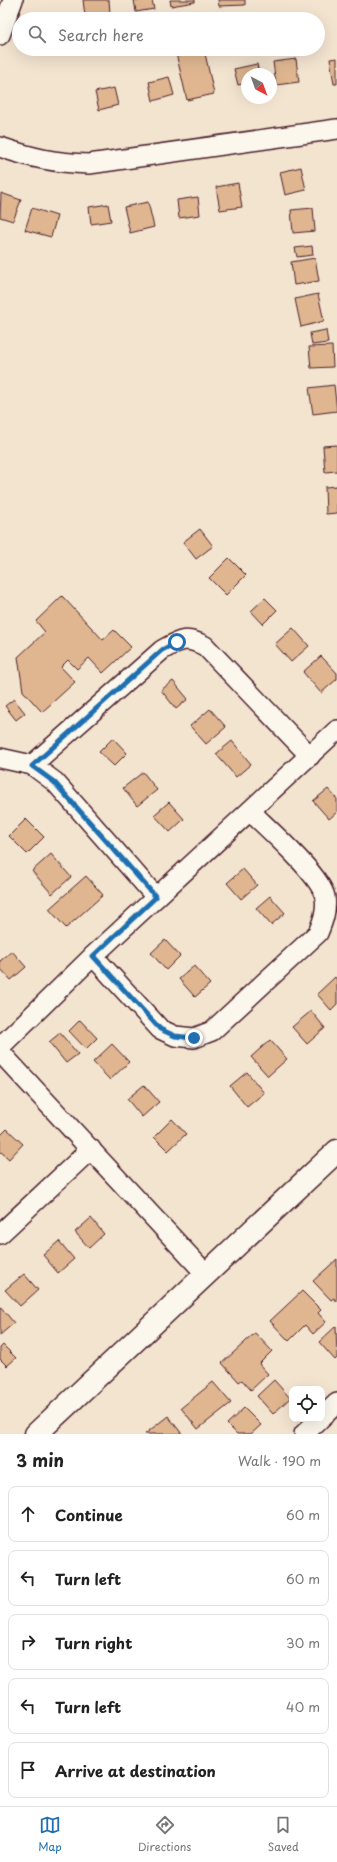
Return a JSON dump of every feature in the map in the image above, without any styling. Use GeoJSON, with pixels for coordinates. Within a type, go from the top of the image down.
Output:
{"type":"FeatureCollection","features":[{"type":"Feature","properties":{"kind":"main road"},"geometry":{"type":"LineString","coordinates":[[36,1434],[337,1151]]}},
{"type":"Feature","properties":{"kind":"street"},"geometry":{"type":"LineString","coordinates":[[0,34],[13,0]]}},
{"type":"Feature","properties":{"kind":"street"},"geometry":{"type":"LineString","coordinates":[[0,147],[25,156],[56,163],[89,164],[337,129]]}},
{"type":"Feature","properties":{"kind":"street"},"geometry":{"type":"LineString","coordinates":[[32,766],[162,650],[177,642],[193,640],[205,646],[310,756]]}},
{"type":"Feature","properties":{"kind":"street"},"geometry":{"type":"LineString","coordinates":[[0,1047],[93,956],[337,730]]}},
{"type":"Feature","properties":{"kind":"street"},"geometry":{"type":"LineString","coordinates":[[0,758],[32,766],[54,782],[156,897]]}},
{"type":"Feature","properties":{"kind":"street"},"geometry":{"type":"LineString","coordinates":[[93,956],[160,1029],[175,1036],[194,1038],[212,1031],[313,938],[318,933],[325,917],[325,896],[318,880],[250,811]]}},
{"type":"Feature","properties":{"kind":"street"},"geometry":{"type":"LineString","coordinates":[[0,1052],[92,1149],[206,1274]]}},
{"type":"Feature","properties":{"kind":"street"},"geometry":{"type":"LineString","coordinates":[[0,1234],[92,1149]]}},
{"type":"Feature","properties":{"kind":"street"},"geometry":{"type":"LineString","coordinates":[[325,1414],[337,1403]]}},
{"type":"Feature","properties":{"kind":"street"},"geometry":{"type":"LineString","coordinates":[[304,1434],[317,1422]]}},
{"type":"Feature","properties":{"kind":"building"},"geometry":{"type":"Polygon","coordinates":[[[83,0],[109,0],[110,12],[84,12],[83,0]]]}},
{"type":"Feature","properties":{"kind":"building"},"geometry":{"type":"Polygon","coordinates":[[[134,0],[152,0],[154,9],[136,12],[134,0]]]}},
{"type":"Feature","properties":{"kind":"building"},"geometry":{"type":"Polygon","coordinates":[[[170,0],[195,0],[195,2],[171,6],[170,0]]]}},
{"type":"Feature","properties":{"kind":"building"},"geometry":{"type":"Polygon","coordinates":[[[218,0],[245,0],[245,5],[219,6],[218,0]]]}},
{"type":"Feature","properties":{"kind":"building"},"geometry":{"type":"Polygon","coordinates":[[[177,56],[206,56],[214,94],[187,100],[177,56]]]}},
{"type":"Feature","properties":{"kind":"building"},"geometry":{"type":"Polygon","coordinates":[[[337,58],[337,84],[334,84],[330,59],[337,58]]]}},
{"type":"Feature","properties":{"kind":"building"},"geometry":{"type":"Polygon","coordinates":[[[296,59],[299,82],[277,85],[277,68],[274,68],[273,62],[296,59]]]}},
{"type":"Feature","properties":{"kind":"building"},"geometry":{"type":"Polygon","coordinates":[[[257,64],[258,68],[241,68],[241,84],[238,85],[234,69],[257,64]]]}},
{"type":"Feature","properties":{"kind":"building"},"geometry":{"type":"Polygon","coordinates":[[[169,77],[174,95],[153,101],[149,82],[169,77]]]}},
{"type":"Feature","properties":{"kind":"building"},"geometry":{"type":"Polygon","coordinates":[[[114,88],[118,105],[99,110],[95,92],[114,88]]]}},
{"type":"Feature","properties":{"kind":"building"},"geometry":{"type":"Polygon","coordinates":[[[301,167],[306,190],[285,195],[280,172],[301,167]]]}},
{"type":"Feature","properties":{"kind":"building"},"geometry":{"type":"Polygon","coordinates":[[[238,183],[242,207],[220,210],[216,187],[238,183]]]}},
{"type":"Feature","properties":{"kind":"building"},"geometry":{"type":"Polygon","coordinates":[[[1,193],[21,200],[13,221],[0,217],[1,193]]]}},
{"type":"Feature","properties":{"kind":"building"},"geometry":{"type":"Polygon","coordinates":[[[198,197],[200,215],[179,218],[177,200],[198,197]]]}},
{"type":"Feature","properties":{"kind":"building"},"geometry":{"type":"Polygon","coordinates":[[[148,202],[154,227],[130,233],[124,207],[148,202]]]}},
{"type":"Feature","properties":{"kind":"building"},"geometry":{"type":"Polygon","coordinates":[[[108,204],[111,221],[91,224],[89,207],[108,204]]]}},
{"type":"Feature","properties":{"kind":"building"},"geometry":{"type":"Polygon","coordinates":[[[32,208],[57,216],[51,237],[25,230],[32,208]]]}},
{"type":"Feature","properties":{"kind":"building"},"geometry":{"type":"Polygon","coordinates":[[[313,208],[315,231],[293,233],[291,210],[313,208]]]}},
{"type":"Feature","properties":{"kind":"building"},"geometry":{"type":"Polygon","coordinates":[[[312,246],[313,255],[297,257],[295,248],[312,246]]]}},
{"type":"Feature","properties":{"kind":"building"},"geometry":{"type":"Polygon","coordinates":[[[315,258],[319,281],[294,285],[291,262],[315,258]]]}},
{"type":"Feature","properties":{"kind":"building"},"geometry":{"type":"Polygon","coordinates":[[[318,294],[324,321],[301,327],[295,299],[318,294]]]}},
{"type":"Feature","properties":{"kind":"building"},"geometry":{"type":"Polygon","coordinates":[[[326,330],[328,343],[312,345],[310,333],[326,330]]]}},
{"type":"Feature","properties":{"kind":"building"},"geometry":{"type":"Polygon","coordinates":[[[332,346],[333,367],[311,368],[309,347],[332,346]]]}},
{"type":"Feature","properties":{"kind":"building"},"geometry":{"type":"Polygon","coordinates":[[[334,385],[337,411],[313,414],[309,388],[334,385]]]}},
{"type":"Feature","properties":{"kind":"building"},"geometry":{"type":"Polygon","coordinates":[[[337,445],[337,471],[325,472],[323,446],[337,445]]]}},
{"type":"Feature","properties":{"kind":"building"},"geometry":{"type":"Polygon","coordinates":[[[337,486],[337,513],[326,514],[325,487],[337,486]]]}},
{"type":"Feature","properties":{"kind":"building"},"geometry":{"type":"Polygon","coordinates":[[[200,529],[213,546],[196,559],[183,542],[200,529]]]}},
{"type":"Feature","properties":{"kind":"building"},"geometry":{"type":"Polygon","coordinates":[[[229,558],[246,575],[226,595],[209,578],[229,558]]]}},
{"type":"Feature","properties":{"kind":"building"},"geometry":{"type":"Polygon","coordinates":[[[62,596],[103,640],[114,630],[131,647],[103,673],[89,658],[77,669],[68,660],[61,667],[75,682],[42,712],[23,691],[18,657],[45,632],[36,621],[62,596]]]}},
{"type":"Feature","properties":{"kind":"building"},"geometry":{"type":"Polygon","coordinates":[[[265,598],[277,610],[263,624],[251,611],[265,598]]]}},
{"type":"Feature","properties":{"kind":"building"},"geometry":{"type":"Polygon","coordinates":[[[293,628],[309,646],[291,662],[275,644],[293,628]]]}},
{"type":"Feature","properties":{"kind":"building"},"geometry":{"type":"Polygon","coordinates":[[[321,656],[337,673],[337,679],[321,693],[303,672],[321,656]]]}},
{"type":"Feature","properties":{"kind":"building"},"geometry":{"type":"Polygon","coordinates":[[[173,681],[188,699],[176,709],[161,690],[173,681]]]}},
{"type":"Feature","properties":{"kind":"building"},"geometry":{"type":"Polygon","coordinates":[[[14,699],[25,713],[16,720],[5,706],[14,699]]]}},
{"type":"Feature","properties":{"kind":"building"},"geometry":{"type":"Polygon","coordinates":[[[210,709],[226,727],[206,744],[190,726],[210,709]]]}},
{"type":"Feature","properties":{"kind":"building"},"geometry":{"type":"Polygon","coordinates":[[[113,738],[127,753],[114,766],[99,752],[113,738]]]}},
{"type":"Feature","properties":{"kind":"building"},"geometry":{"type":"Polygon","coordinates":[[[232,741],[251,764],[236,777],[216,754],[232,741]]]}},
{"type":"Feature","properties":{"kind":"building"},"geometry":{"type":"Polygon","coordinates":[[[143,772],[157,790],[137,806],[123,788],[143,772]]]}},
{"type":"Feature","properties":{"kind":"building"},"geometry":{"type":"Polygon","coordinates":[[[328,789],[337,799],[337,812],[329,819],[313,801],[328,789]]]}},
{"type":"Feature","properties":{"kind":"building"},"geometry":{"type":"Polygon","coordinates":[[[169,802],[184,819],[170,832],[154,815],[169,802]]]}},
{"type":"Feature","properties":{"kind":"building"},"geometry":{"type":"Polygon","coordinates":[[[26,819],[44,837],[27,854],[9,836],[26,819]]]}},
{"type":"Feature","properties":{"kind":"building"},"geometry":{"type":"Polygon","coordinates":[[[51,854],[71,877],[52,894],[32,871],[51,854]]]}},
{"type":"Feature","properties":{"kind":"building"},"geometry":{"type":"Polygon","coordinates":[[[243,869],[257,885],[241,899],[227,883],[243,869]]]}},
{"type":"Feature","properties":{"kind":"building"},"geometry":{"type":"Polygon","coordinates":[[[86,876],[103,895],[66,928],[49,909],[86,876]]]}},
{"type":"Feature","properties":{"kind":"building"},"geometry":{"type":"Polygon","coordinates":[[[270,896],[285,913],[271,925],[256,908],[270,896]]]}},
{"type":"Feature","properties":{"kind":"building"},"geometry":{"type":"Polygon","coordinates":[[[165,940],[180,956],[166,970],[151,953],[165,940]]]}},
{"type":"Feature","properties":{"kind":"building"},"geometry":{"type":"Polygon","coordinates":[[[12,951],[26,967],[11,980],[0,968],[0,961],[12,951]]]}},
{"type":"Feature","properties":{"kind":"building"},"geometry":{"type":"Polygon","coordinates":[[[194,966],[210,984],[195,997],[179,979],[194,966]]]}},
{"type":"Feature","properties":{"kind":"building"},"geometry":{"type":"Polygon","coordinates":[[[335,977],[337,980],[337,1004],[331,1010],[317,994],[335,977]]]}},
{"type":"Feature","properties":{"kind":"building"},"geometry":{"type":"Polygon","coordinates":[[[311,1011],[325,1028],[307,1044],[292,1027],[311,1011]]]}},
{"type":"Feature","properties":{"kind":"building"},"geometry":{"type":"Polygon","coordinates":[[[80,1020],[97,1038],[86,1049],[69,1031],[80,1020]]]}},
{"type":"Feature","properties":{"kind":"building"},"geometry":{"type":"Polygon","coordinates":[[[60,1033],[78,1054],[66,1063],[49,1042],[60,1033]]]}},
{"type":"Feature","properties":{"kind":"building"},"geometry":{"type":"Polygon","coordinates":[[[270,1040],[287,1059],[268,1076],[251,1057],[270,1040]]]}},
{"type":"Feature","properties":{"kind":"building"},"geometry":{"type":"Polygon","coordinates":[[[112,1044],[129,1062],[110,1080],[93,1062],[112,1044]]]}},
{"type":"Feature","properties":{"kind":"building"},"geometry":{"type":"Polygon","coordinates":[[[247,1072],[264,1093],[247,1107],[230,1086],[247,1072]]]}},
{"type":"Feature","properties":{"kind":"building"},"geometry":{"type":"Polygon","coordinates":[[[144,1085],[159,1102],[142,1117],[127,1099],[144,1085]]]}},
{"type":"Feature","properties":{"kind":"building"},"geometry":{"type":"Polygon","coordinates":[[[172,1119],[186,1134],[168,1151],[154,1137],[172,1119]]]}},
{"type":"Feature","properties":{"kind":"building"},"geometry":{"type":"Polygon","coordinates":[[[7,1129],[23,1144],[9,1159],[0,1151],[0,1136],[7,1129]]]}},
{"type":"Feature","properties":{"kind":"building"},"geometry":{"type":"Polygon","coordinates":[[[91,1218],[104,1234],[89,1248],[75,1232],[91,1218]]]}},
{"type":"Feature","properties":{"kind":"building"},"geometry":{"type":"Polygon","coordinates":[[[59,1241],[74,1259],[58,1273],[43,1255],[59,1241]]]}},
{"type":"Feature","properties":{"kind":"building"},"geometry":{"type":"Polygon","coordinates":[[[337,1259],[337,1302],[334,1298],[331,1300],[313,1281],[337,1259]]]}},
{"type":"Feature","properties":{"kind":"building"},"geometry":{"type":"Polygon","coordinates":[[[24,1274],[38,1290],[20,1306],[5,1290],[24,1274]]]}},
{"type":"Feature","properties":{"kind":"building"},"geometry":{"type":"Polygon","coordinates":[[[302,1291],[321,1310],[318,1313],[326,1322],[313,1334],[305,1325],[289,1341],[270,1321],[302,1291]]]}},
{"type":"Feature","properties":{"kind":"building"},"geometry":{"type":"Polygon","coordinates":[[[0,1306],[14,1323],[0,1335],[0,1306]]]}},
{"type":"Feature","properties":{"kind":"building"},"geometry":{"type":"Polygon","coordinates":[[[336,1326],[337,1358],[335,1360],[319,1342],[336,1326]]]}},
{"type":"Feature","properties":{"kind":"building"},"geometry":{"type":"Polygon","coordinates":[[[255,1333],[272,1351],[259,1364],[268,1374],[251,1390],[242,1380],[239,1382],[222,1363],[255,1333]]]}},
{"type":"Feature","properties":{"kind":"building"},"geometry":{"type":"Polygon","coordinates":[[[3,1345],[16,1358],[7,1366],[0,1359],[0,1348],[3,1345]]]}},
{"type":"Feature","properties":{"kind":"building"},"geometry":{"type":"Polygon","coordinates":[[[274,1380],[289,1397],[289,1399],[273,1414],[257,1396],[274,1380]]]}},
{"type":"Feature","properties":{"kind":"building"},"geometry":{"type":"Polygon","coordinates":[[[213,1382],[231,1403],[198,1429],[181,1408],[213,1382]]]}},
{"type":"Feature","properties":{"kind":"building"},"geometry":{"type":"Polygon","coordinates":[[[244,1408],[261,1425],[251,1434],[237,1434],[227,1424],[244,1408]]]}},
{"type":"Feature","properties":{"kind":"building"},"geometry":{"type":"Polygon","coordinates":[[[168,1416],[182,1434],[145,1434],[168,1416]]]}},
{"type":"Feature","properties":{"kind":"route"},"geometry":{"type":"LineString","coordinates":[[177,642],[162,650],[32,766],[54,782],[156,897],[93,956],[160,1029],[175,1036],[194,1038]]}}]}
